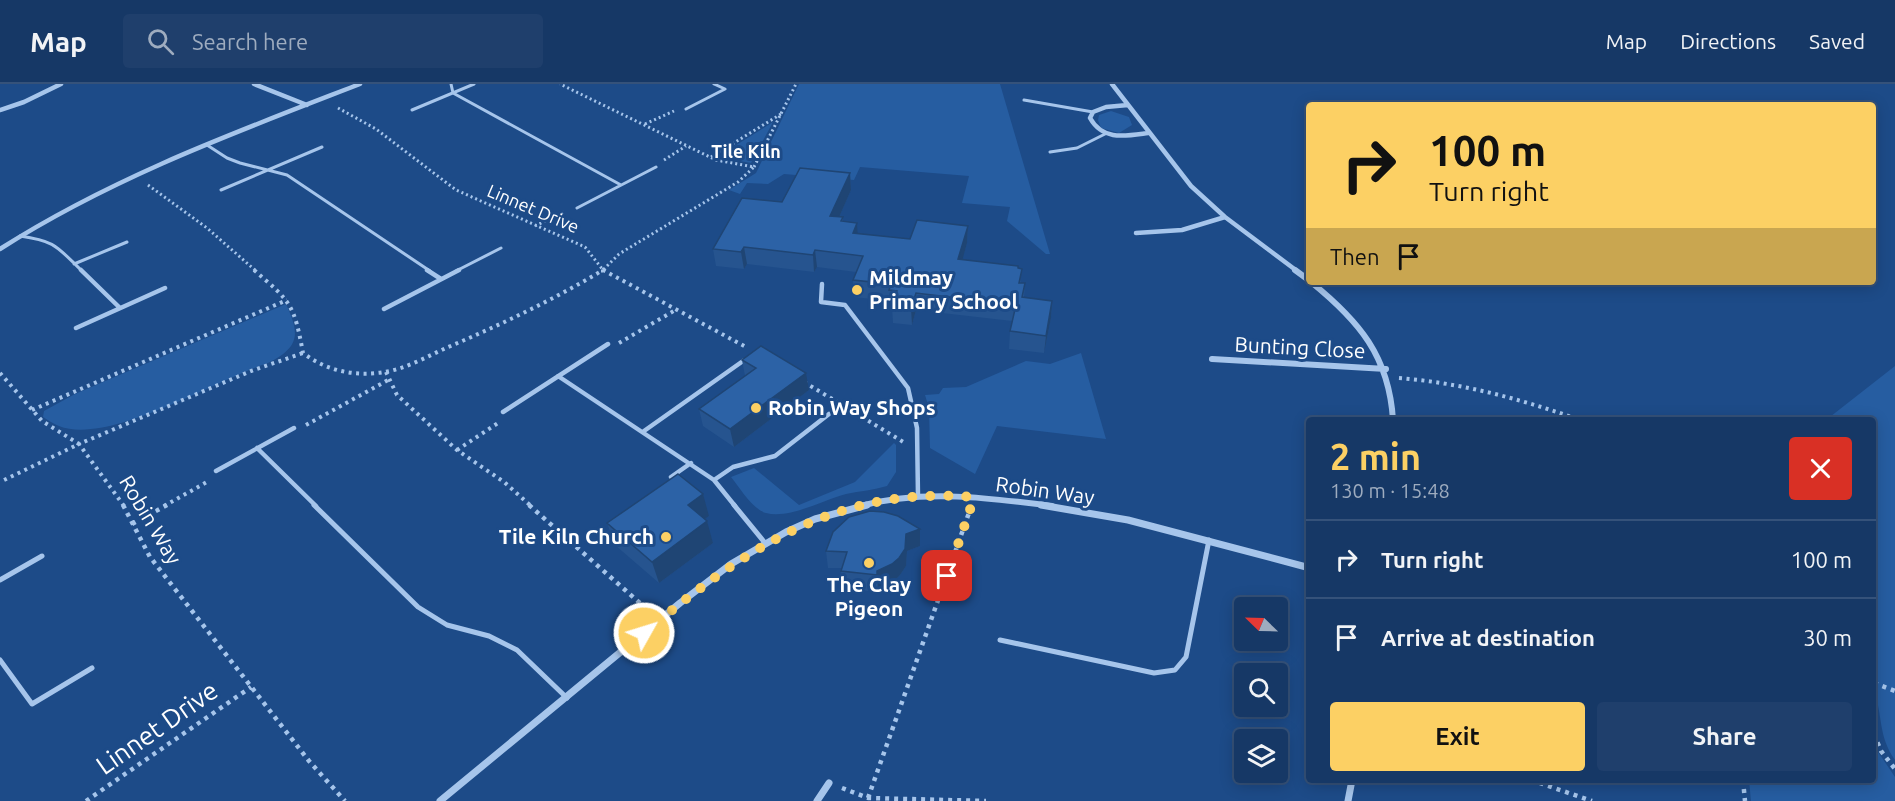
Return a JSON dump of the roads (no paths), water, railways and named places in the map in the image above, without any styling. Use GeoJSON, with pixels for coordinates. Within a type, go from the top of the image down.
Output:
{"type":"FeatureCollection","features":[{"type":"Feature","properties":{"kind":"street"},"geometry":{"type":"LineString","coordinates":[[0,110],[24,102],[62,84]]}},
{"type":"Feature","properties":{"kind":"street"},"geometry":{"type":"LineString","coordinates":[[254,84],[307,105]]}},
{"type":"Feature","properties":{"kind":"street"},"geometry":{"type":"LineString","coordinates":[[0,249],[71,205],[132,175],[360,84]]}},
{"type":"Feature","properties":{"kind":"street"},"geometry":{"type":"LineString","coordinates":[[1112,84],[1191,186],[1225,217],[1306,278]]}},
{"type":"Feature","properties":{"kind":"street"},"geometry":{"type":"LineString","coordinates":[[1128,105],[1106,107],[1093,112],[1090,118],[1093,127],[1105,134],[1124,136],[1148,133]]}},
{"type":"Feature","properties":{"kind":"street"},"geometry":{"type":"LineString","coordinates":[[1136,233],[1181,232],[1225,217]]}},
{"type":"Feature","properties":{"kind":"street"},"geometry":{"type":"LineString","coordinates":[[1314,285],[1362,329],[1386,369],[1392,391],[1394,417]]}},
{"type":"Feature","properties":{"kind":"street","name":"Bunting Close"},"geometry":{"type":"LineString","coordinates":[[1212,359],[1386,369]]}},
{"type":"Feature","properties":{"kind":"street","name":"Robin Way"},"geometry":{"type":"LineString","coordinates":[[440,801],[659,620],[727,568],[765,543],[816,519],[865,504],[918,497],[972,497],[1075,511],[1136,522],[1306,567]]}},
{"type":"Feature","properties":{"kind":"street"},"geometry":{"type":"LineString","coordinates":[[817,801],[829,783]]}},
{"type":"Feature","properties":{"kind":"street"},"geometry":{"type":"LineString","coordinates":[[1348,801],[1351,783]]}},
{"type":"Feature","properties":{"kind":"lane"},"geometry":{"type":"LineString","coordinates":[[451,84],[453,93],[621,185]]}},
{"type":"Feature","properties":{"kind":"lane"},"geometry":{"type":"LineString","coordinates":[[412,110],[474,84]]}},
{"type":"Feature","properties":{"kind":"lane"},"geometry":{"type":"LineString","coordinates":[[686,109],[725,89],[716,84]]}},
{"type":"Feature","properties":{"kind":"lane"},"geometry":{"type":"LineString","coordinates":[[1024,100],[1093,112]]}},
{"type":"Feature","properties":{"kind":"lane"},"geometry":{"type":"LineString","coordinates":[[1050,152],[1077,148],[1105,134]]}},
{"type":"Feature","properties":{"kind":"lane"},"geometry":{"type":"LineString","coordinates":[[207,145],[227,158],[287,175],[441,279]]}},
{"type":"Feature","properties":{"kind":"lane"},"geometry":{"type":"LineString","coordinates":[[221,190],[322,147]]}},
{"type":"Feature","properties":{"kind":"lane"},"geometry":{"type":"LineString","coordinates":[[577,208],[656,166]]}},
{"type":"Feature","properties":{"kind":"lane"},"geometry":{"type":"LineString","coordinates":[[20,236],[44,239],[54,244],[120,308]]}},
{"type":"Feature","properties":{"kind":"lane"},"geometry":{"type":"LineString","coordinates":[[74,264],[127,242]]}},
{"type":"Feature","properties":{"kind":"lane"},"geometry":{"type":"LineString","coordinates":[[384,309],[501,248]]}},
{"type":"Feature","properties":{"kind":"lane"},"geometry":{"type":"LineString","coordinates":[[822,284],[821,302],[845,305],[908,388],[914,401],[917,416],[918,497]]}},
{"type":"Feature","properties":{"kind":"lane"},"geometry":{"type":"LineString","coordinates":[[76,328],[165,288]]}},
{"type":"Feature","properties":{"kind":"lane"},"geometry":{"type":"LineString","coordinates":[[503,412],[608,344]]}},
{"type":"Feature","properties":{"kind":"lane"},"geometry":{"type":"LineString","coordinates":[[644,431],[743,361]]}},
{"type":"Feature","properties":{"kind":"lane"},"geometry":{"type":"LineString","coordinates":[[558,376],[644,431],[714,480],[765,543]]}},
{"type":"Feature","properties":{"kind":"lane"},"geometry":{"type":"LineString","coordinates":[[714,480],[733,468],[775,456],[830,414]]}},
{"type":"Feature","properties":{"kind":"lane"},"geometry":{"type":"LineString","coordinates":[[216,471],[294,428]]}},
{"type":"Feature","properties":{"kind":"lane"},"geometry":{"type":"LineString","coordinates":[[257,448],[418,607],[447,625],[489,636],[517,650],[567,698]]}},
{"type":"Feature","properties":{"kind":"lane"},"geometry":{"type":"LineString","coordinates":[[671,477],[691,463]]}},
{"type":"Feature","properties":{"kind":"lane"},"geometry":{"type":"LineString","coordinates":[[1000,640],[1154,673],[1175,670],[1186,657],[1209,540]]}},
{"type":"Feature","properties":{"kind":"lane"},"geometry":{"type":"LineString","coordinates":[[0,580],[42,556]]}},
{"type":"Feature","properties":{"kind":"lane"},"geometry":{"type":"LineString","coordinates":[[0,660],[32,704],[92,668]]}},
{"type":"Feature","properties":{"kind":"place","name":"Mildmay Primary School"},"geometry":{"type":"Point","coordinates":[857,290]}},
{"type":"Feature","properties":{"kind":"place","name":"Robin Way Shops"},"geometry":{"type":"Point","coordinates":[756,408]}},
{"type":"Feature","properties":{"kind":"place","name":"Tile Kiln Church"},"geometry":{"type":"Point","coordinates":[666,537]}},
{"type":"Feature","properties":{"kind":"place","name":"The Clay Pigeon"},"geometry":{"type":"Point","coordinates":[869,563]}},
{"type":"Feature","properties":{"kind":"district","name":"Tile Kiln"},"geometry":{"type":"Point","coordinates":[746,152]}}]}
